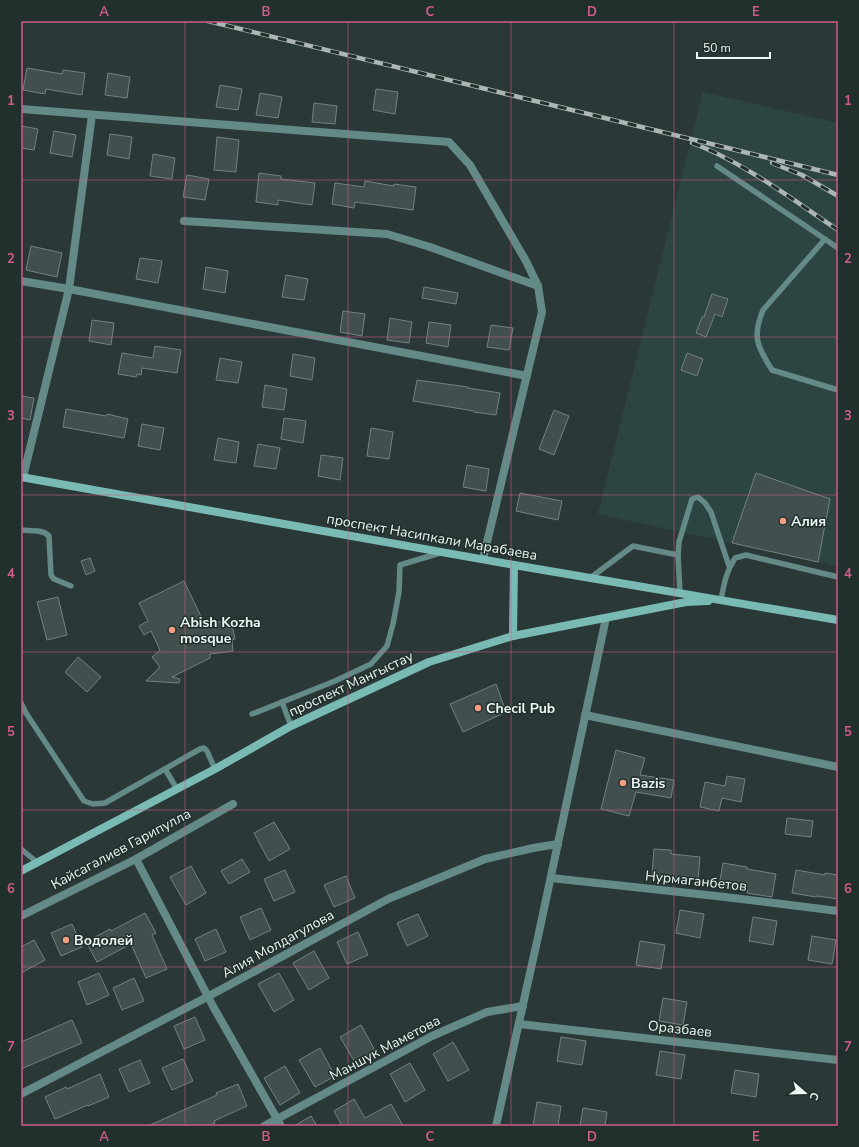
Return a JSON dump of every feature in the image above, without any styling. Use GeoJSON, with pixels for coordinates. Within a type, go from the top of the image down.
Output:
{"type":"FeatureCollection","features":[{"type":"Feature","properties":{"kind":"street"},"geometry":{"type":"LineString","coordinates":[[21,109],[448,142],[470,164],[526,261],[538,286],[542,312],[483,559]]}},
{"type":"Feature","properties":{"kind":"street"},"geometry":{"type":"LineString","coordinates":[[22,477],[69,289],[92,115]]}},
{"type":"Feature","properties":{"kind":"street"},"geometry":{"type":"LineString","coordinates":[[184,221],[386,234],[430,247],[538,286]]}},
{"type":"Feature","properties":{"kind":"street"},"geometry":{"type":"LineString","coordinates":[[21,281],[527,376]]}},
{"type":"Feature","properties":{"kind":"street","name":"проспект Насипкали Марабаева"},"geometry":{"type":"LineString","coordinates":[[22,477],[514,565],[838,620]]}},
{"type":"Feature","properties":{"kind":"street"},"geometry":{"type":"LineString","coordinates":[[513,636],[514,565]]}},
{"type":"Feature","properties":{"kind":"street","name":"проспект Мангыстау"},"geometry":{"type":"LineString","coordinates":[[21,871],[177,790],[291,726],[429,662],[513,636],[686,602],[721,600]]}},
{"type":"Feature","properties":{"kind":"street"},"geometry":{"type":"LineString","coordinates":[[496,1126],[551,878],[606,618]]}},
{"type":"Feature","properties":{"kind":"street"},"geometry":{"type":"LineString","coordinates":[[585,715],[838,768]]}},
{"type":"Feature","properties":{"kind":"street","name":"Кайсагалиев Гарипулла"},"geometry":{"type":"LineString","coordinates":[[21,916],[136,858],[233,804]]}},
{"type":"Feature","properties":{"kind":"street","name":"Алия Молдагулова"},"geometry":{"type":"LineString","coordinates":[[21,1094],[209,996],[388,899],[485,859],[558,844]]}},
{"type":"Feature","properties":{"kind":"street"},"geometry":{"type":"LineString","coordinates":[[136,858],[172,928],[279,1123]]}},
{"type":"Feature","properties":{"kind":"street","name":"Нурмаганбетов"},"geometry":{"type":"LineString","coordinates":[[551,878],[838,910]]}},
{"type":"Feature","properties":{"kind":"street","name":"Маншук Маметова"},"geometry":{"type":"LineString","coordinates":[[264,1126],[279,1123],[432,1036],[487,1012],[523,1006]]}},
{"type":"Feature","properties":{"kind":"street","name":"Оразбаев"},"geometry":{"type":"LineString","coordinates":[[519,1024],[838,1060]]}},
{"type":"Feature","properties":{"kind":"lane"},"geometry":{"type":"LineString","coordinates":[[717,166],[838,248]]}},
{"type":"Feature","properties":{"kind":"lane"},"geometry":{"type":"LineString","coordinates":[[824,239],[764,310],[759,320],[756,334],[760,351],[772,370],[838,390]]}},
{"type":"Feature","properties":{"kind":"lane"},"geometry":{"type":"LineString","coordinates":[[680,593],[678,556],[679,542],[692,499],[698,497],[705,503],[711,512],[729,566]]}},
{"type":"Feature","properties":{"kind":"lane"},"geometry":{"type":"LineString","coordinates":[[21,530],[45,533],[49,536],[52,575],[54,579],[71,586]]}},
{"type":"Feature","properties":{"kind":"lane"},"geometry":{"type":"LineString","coordinates":[[590,578],[633,546],[678,556]]}},
{"type":"Feature","properties":{"kind":"lane"},"geometry":{"type":"LineString","coordinates":[[252,714],[335,681],[371,664],[387,646],[399,592],[400,565],[442,552]]}},
{"type":"Feature","properties":{"kind":"lane"},"geometry":{"type":"LineString","coordinates":[[721,600],[725,577],[729,566],[735,558],[746,556],[838,577]]}},
{"type":"Feature","properties":{"kind":"lane"},"geometry":{"type":"LineString","coordinates":[[282,702],[291,726]]}},
{"type":"Feature","properties":{"kind":"lane"},"geometry":{"type":"LineString","coordinates":[[21,703],[26,713],[84,801],[93,804],[105,803],[165,768],[204,748],[215,769]]}},
{"type":"Feature","properties":{"kind":"lane"},"geometry":{"type":"LineString","coordinates":[[165,768],[177,790]]}},
{"type":"Feature","properties":{"kind":"lane"},"geometry":{"type":"LineString","coordinates":[[21,849],[38,863]]}},
{"type":"Feature","properties":{"kind":"shaded area"},"geometry":{"type":"Polygon","coordinates":[[[703,92],[838,123],[838,566],[598,514],[703,92]]]}},
{"type":"Feature","properties":{"kind":"building"},"geometry":{"type":"Polygon","coordinates":[[[27,68],[62,74],[63,70],[85,73],[82,95],[46,89],[45,94],[23,90],[27,68]]]}},
{"type":"Feature","properties":{"kind":"building"},"geometry":{"type":"Polygon","coordinates":[[[108,73],[130,77],[127,98],[105,95],[108,73]]]}},
{"type":"Feature","properties":{"kind":"building"},"geometry":{"type":"Polygon","coordinates":[[[220,85],[242,89],[238,110],[216,107],[220,85]]]}},
{"type":"Feature","properties":{"kind":"building"},"geometry":{"type":"Polygon","coordinates":[[[376,89],[398,92],[395,114],[373,110],[376,89]]]}},
{"type":"Feature","properties":{"kind":"building"},"geometry":{"type":"Polygon","coordinates":[[[260,93],[282,97],[278,118],[256,115],[260,93]]]}},
{"type":"Feature","properties":{"kind":"building"},"geometry":{"type":"Polygon","coordinates":[[[314,103],[337,106],[335,124],[312,122],[314,103]]]}},
{"type":"Feature","properties":{"kind":"building"},"geometry":{"type":"Polygon","coordinates":[[[21,126],[38,129],[34,150],[21,148],[21,126]]]}},
{"type":"Feature","properties":{"kind":"building"},"geometry":{"type":"Polygon","coordinates":[[[54,131],[76,135],[72,157],[50,153],[54,131]]]}},
{"type":"Feature","properties":{"kind":"building"},"geometry":{"type":"Polygon","coordinates":[[[110,134],[132,137],[129,159],[107,155],[110,134]]]}},
{"type":"Feature","properties":{"kind":"building"},"geometry":{"type":"Polygon","coordinates":[[[217,137],[239,140],[236,172],[214,170],[217,137]]]}},
{"type":"Feature","properties":{"kind":"building"},"geometry":{"type":"Polygon","coordinates":[[[153,154],[175,158],[172,179],[150,176],[153,154]]]}},
{"type":"Feature","properties":{"kind":"building"},"geometry":{"type":"Polygon","coordinates":[[[259,173],[281,176],[281,179],[315,183],[312,205],[278,200],[278,205],[256,202],[259,173]]]}},
{"type":"Feature","properties":{"kind":"building"},"geometry":{"type":"Polygon","coordinates":[[[187,175],[209,179],[205,200],[183,197],[187,175]]]}},
{"type":"Feature","properties":{"kind":"building"},"geometry":{"type":"Polygon","coordinates":[[[365,181],[394,186],[394,184],[416,187],[413,210],[355,202],[354,208],[332,204],[335,183],[364,187],[365,181]]]}},
{"type":"Feature","properties":{"kind":"building"},"geometry":{"type":"Polygon","coordinates":[[[31,246],[62,253],[57,277],[26,270],[31,246]]]}},
{"type":"Feature","properties":{"kind":"building"},"geometry":{"type":"Polygon","coordinates":[[[140,258],[162,261],[158,283],[136,279],[140,258]]]}},
{"type":"Feature","properties":{"kind":"building"},"geometry":{"type":"Polygon","coordinates":[[[206,267],[228,271],[225,293],[203,289],[206,267]]]}},
{"type":"Feature","properties":{"kind":"building"},"geometry":{"type":"Polygon","coordinates":[[[286,275],[308,279],[304,300],[282,297],[286,275]]]}},
{"type":"Feature","properties":{"kind":"building"},"geometry":{"type":"Polygon","coordinates":[[[424,287],[458,293],[456,304],[422,298],[424,287]]]}},
{"type":"Feature","properties":{"kind":"building"},"geometry":{"type":"Polygon","coordinates":[[[712,294],[728,299],[722,317],[715,314],[706,337],[696,333],[702,317],[704,317],[712,294]]]}},
{"type":"Feature","properties":{"kind":"building"},"geometry":{"type":"Polygon","coordinates":[[[343,311],[365,314],[362,336],[340,332],[343,311]]]}},
{"type":"Feature","properties":{"kind":"building"},"geometry":{"type":"Polygon","coordinates":[[[390,318],[412,322],[409,343],[387,340],[390,318]]]}},
{"type":"Feature","properties":{"kind":"building"},"geometry":{"type":"Polygon","coordinates":[[[92,320],[114,323],[111,345],[89,341],[92,320]]]}},
{"type":"Feature","properties":{"kind":"building"},"geometry":{"type":"Polygon","coordinates":[[[429,322],[451,325],[448,347],[426,343],[429,322]]]}},
{"type":"Feature","properties":{"kind":"building"},"geometry":{"type":"Polygon","coordinates":[[[491,325],[513,328],[509,350],[487,347],[491,325]]]}},
{"type":"Feature","properties":{"kind":"building"},"geometry":{"type":"Polygon","coordinates":[[[155,346],[181,350],[177,373],[142,368],[141,375],[137,374],[136,377],[118,374],[122,353],[153,358],[155,346]]]}},
{"type":"Feature","properties":{"kind":"building"},"geometry":{"type":"Polygon","coordinates":[[[687,353],[703,359],[697,376],[681,370],[687,353]]]}},
{"type":"Feature","properties":{"kind":"building"},"geometry":{"type":"Polygon","coordinates":[[[293,354],[315,358],[312,380],[290,376],[293,354]]]}},
{"type":"Feature","properties":{"kind":"building"},"geometry":{"type":"Polygon","coordinates":[[[220,358],[242,362],[238,383],[216,380],[220,358]]]}},
{"type":"Feature","properties":{"kind":"building"},"geometry":{"type":"Polygon","coordinates":[[[417,380],[500,393],[496,415],[413,401],[417,380]]]}},
{"type":"Feature","properties":{"kind":"building"},"geometry":{"type":"Polygon","coordinates":[[[265,385],[287,389],[284,410],[262,407],[265,385]]]}},
{"type":"Feature","properties":{"kind":"building"},"geometry":{"type":"Polygon","coordinates":[[[21,396],[34,398],[30,420],[21,418],[21,396]]]}},
{"type":"Feature","properties":{"kind":"building"},"geometry":{"type":"Polygon","coordinates":[[[66,409],[106,416],[107,414],[128,419],[124,438],[63,427],[66,409]]]}},
{"type":"Feature","properties":{"kind":"building"},"geometry":{"type":"Polygon","coordinates":[[[554,410],[569,416],[554,455],[539,449],[554,410]]]}},
{"type":"Feature","properties":{"kind":"building"},"geometry":{"type":"Polygon","coordinates":[[[284,418],[306,421],[303,443],[281,439],[284,418]]]}},
{"type":"Feature","properties":{"kind":"building"},"geometry":{"type":"Polygon","coordinates":[[[142,424],[164,428],[160,450],[138,446],[142,424]]]}},
{"type":"Feature","properties":{"kind":"building"},"geometry":{"type":"Polygon","coordinates":[[[371,428],[393,432],[389,459],[367,456],[371,428]]]}},
{"type":"Feature","properties":{"kind":"building"},"geometry":{"type":"Polygon","coordinates":[[[218,438],[239,442],[236,463],[214,460],[218,438]]]}},
{"type":"Feature","properties":{"kind":"building"},"geometry":{"type":"Polygon","coordinates":[[[258,444],[280,448],[276,469],[254,466],[258,444]]]}},
{"type":"Feature","properties":{"kind":"building"},"geometry":{"type":"Polygon","coordinates":[[[321,455],[343,458],[340,480],[318,476],[321,455]]]}},
{"type":"Feature","properties":{"kind":"building"},"geometry":{"type":"Polygon","coordinates":[[[467,465],[489,469],[486,491],[463,487],[467,465]]]}},
{"type":"Feature","properties":{"kind":"building","name":"Алия"},"geometry":{"type":"Polygon","coordinates":[[[756,473],[830,499],[818,562],[732,543],[756,473]]]}},
{"type":"Feature","properties":{"kind":"building"},"geometry":{"type":"Polygon","coordinates":[[[520,493],[562,501],[558,520],[516,511],[520,493]]]}},
{"type":"Feature","properties":{"kind":"building"},"geometry":{"type":"Polygon","coordinates":[[[90,558],[95,571],[86,575],[81,561],[90,558]]]}},
{"type":"Feature","properties":{"kind":"building"},"geometry":{"type":"Polygon","coordinates":[[[184,581],[205,625],[228,620],[229,628],[233,629],[235,639],[232,640],[233,651],[210,654],[210,658],[172,677],[180,679],[179,683],[146,681],[160,667],[152,657],[160,650],[151,631],[144,635],[139,626],[148,621],[139,603],[184,581]]]}},
{"type":"Feature","properties":{"kind":"building"},"geometry":{"type":"Polygon","coordinates":[[[58,597],[67,635],[47,640],[37,602],[58,597]]]}},
{"type":"Feature","properties":{"kind":"building"},"geometry":{"type":"Polygon","coordinates":[[[78,657],[101,677],[87,692],[65,672],[78,657]]]}},
{"type":"Feature","properties":{"kind":"building","name":"Checil Pub"},"geometry":{"type":"Polygon","coordinates":[[[496,684],[506,712],[463,732],[450,704],[496,684]]]}},
{"type":"Feature","properties":{"kind":"building","name":"Bazis"},"geometry":{"type":"Polygon","coordinates":[[[616,750],[645,758],[640,775],[674,780],[671,798],[636,792],[629,816],[601,809],[616,750]]]}},
{"type":"Feature","properties":{"kind":"building"},"geometry":{"type":"Polygon","coordinates":[[[727,776],[745,779],[741,802],[722,798],[719,811],[700,807],[705,782],[725,786],[727,776]]]}},
{"type":"Feature","properties":{"kind":"building"},"geometry":{"type":"Polygon","coordinates":[[[787,818],[813,821],[811,837],[785,834],[787,818]]]}},
{"type":"Feature","properties":{"kind":"building"},"geometry":{"type":"Polygon","coordinates":[[[274,822],[290,849],[269,861],[254,833],[274,822]]]}},
{"type":"Feature","properties":{"kind":"building"},"geometry":{"type":"Polygon","coordinates":[[[654,849],[671,850],[671,854],[700,857],[698,880],[652,876],[654,849]]]}},
{"type":"Feature","properties":{"kind":"building"},"geometry":{"type":"Polygon","coordinates":[[[242,859],[250,872],[229,884],[221,871],[242,859]]]}},
{"type":"Feature","properties":{"kind":"building"},"geometry":{"type":"Polygon","coordinates":[[[723,863],[776,874],[772,897],[719,886],[723,863]]]}},
{"type":"Feature","properties":{"kind":"building"},"geometry":{"type":"Polygon","coordinates":[[[191,866],[206,893],[186,905],[170,877],[191,866]]]}},
{"type":"Feature","properties":{"kind":"building"},"geometry":{"type":"Polygon","coordinates":[[[285,870],[295,892],[274,901],[264,879],[285,870]]]}},
{"type":"Feature","properties":{"kind":"building"},"geometry":{"type":"Polygon","coordinates":[[[796,870],[825,875],[825,873],[838,875],[838,899],[792,893],[796,870]]]}},
{"type":"Feature","properties":{"kind":"building"},"geometry":{"type":"Polygon","coordinates":[[[346,876],[355,898],[334,907],[324,885],[346,876]]]}},
{"type":"Feature","properties":{"kind":"building"},"geometry":{"type":"Polygon","coordinates":[[[261,908],[271,930],[250,940],[240,917],[261,908]]]}},
{"type":"Feature","properties":{"kind":"building"},"geometry":{"type":"Polygon","coordinates":[[[680,910],[704,914],[700,938],[676,933],[680,910]]]}},
{"type":"Feature","properties":{"kind":"building"},"geometry":{"type":"Polygon","coordinates":[[[145,913],[156,933],[152,935],[167,969],[146,978],[131,944],[97,962],[86,942],[145,913]]]}},
{"type":"Feature","properties":{"kind":"building"},"geometry":{"type":"Polygon","coordinates":[[[418,914],[428,936],[407,946],[397,923],[418,914]]]}},
{"type":"Feature","properties":{"kind":"building"},"geometry":{"type":"Polygon","coordinates":[[[753,917],[777,921],[773,945],[749,941],[753,917]]]}},
{"type":"Feature","properties":{"kind":"building","name":"Водолей"},"geometry":{"type":"Polygon","coordinates":[[[72,924],[82,947],[61,956],[51,933],[72,924]]]}},
{"type":"Feature","properties":{"kind":"building"},"geometry":{"type":"Polygon","coordinates":[[[216,929],[226,952],[205,961],[195,939],[216,929]]]}},
{"type":"Feature","properties":{"kind":"building"},"geometry":{"type":"Polygon","coordinates":[[[358,932],[368,955],[347,964],[337,942],[358,932]]]}},
{"type":"Feature","properties":{"kind":"building"},"geometry":{"type":"Polygon","coordinates":[[[812,936],[836,940],[832,964],[808,960],[812,936]]]}},
{"type":"Feature","properties":{"kind":"building"},"geometry":{"type":"Polygon","coordinates":[[[34,940],[45,960],[21,973],[21,947],[34,940]]]}},
{"type":"Feature","properties":{"kind":"building"},"geometry":{"type":"Polygon","coordinates":[[[640,941],[665,945],[661,969],[636,965],[640,941]]]}},
{"type":"Feature","properties":{"kind":"building"},"geometry":{"type":"Polygon","coordinates":[[[314,951],[329,978],[309,990],[293,963],[314,951]]]}},
{"type":"Feature","properties":{"kind":"building"},"geometry":{"type":"Polygon","coordinates":[[[99,973],[109,995],[87,1005],[78,982],[99,973]]]}},
{"type":"Feature","properties":{"kind":"building"},"geometry":{"type":"Polygon","coordinates":[[[279,973],[294,1000],[274,1012],[258,984],[279,973]]]}},
{"type":"Feature","properties":{"kind":"building"},"geometry":{"type":"Polygon","coordinates":[[[134,978],[144,1001],[122,1010],[113,988],[134,978]]]}},
{"type":"Feature","properties":{"kind":"building"},"geometry":{"type":"Polygon","coordinates":[[[663,998],[687,1002],[683,1025],[659,1021],[663,998]]]}},
{"type":"Feature","properties":{"kind":"building"},"geometry":{"type":"Polygon","coordinates":[[[195,1017],[205,1040],[184,1049],[174,1026],[195,1017]]]}},
{"type":"Feature","properties":{"kind":"building"},"geometry":{"type":"Polygon","coordinates":[[[72,1020],[82,1043],[21,1069],[21,1042],[72,1020]]]}},
{"type":"Feature","properties":{"kind":"building"},"geometry":{"type":"Polygon","coordinates":[[[361,1025],[376,1052],[356,1064],[340,1037],[361,1025]]]}},
{"type":"Feature","properties":{"kind":"building"},"geometry":{"type":"Polygon","coordinates":[[[561,1037],[586,1041],[582,1065],[557,1061],[561,1037]]]}},
{"type":"Feature","properties":{"kind":"building"},"geometry":{"type":"Polygon","coordinates":[[[453,1042],[469,1070],[448,1081],[433,1054],[453,1042]]]}},
{"type":"Feature","properties":{"kind":"building"},"geometry":{"type":"Polygon","coordinates":[[[320,1048],[335,1076],[315,1087],[299,1060],[320,1048]]]}},
{"type":"Feature","properties":{"kind":"building"},"geometry":{"type":"Polygon","coordinates":[[[660,1051],[685,1055],[681,1079],[656,1075],[660,1051]]]}},
{"type":"Feature","properties":{"kind":"building"},"geometry":{"type":"Polygon","coordinates":[[[183,1059],[193,1081],[172,1090],[162,1068],[183,1059]]]}},
{"type":"Feature","properties":{"kind":"building"},"geometry":{"type":"Polygon","coordinates":[[[140,1060],[150,1083],[129,1092],[119,1069],[140,1060]]]}},
{"type":"Feature","properties":{"kind":"building"},"geometry":{"type":"Polygon","coordinates":[[[410,1063],[425,1090],[405,1102],[390,1074],[410,1063]]]}},
{"type":"Feature","properties":{"kind":"building"},"geometry":{"type":"Polygon","coordinates":[[[285,1066],[300,1093],[280,1105],[264,1078],[285,1066]]]}},
{"type":"Feature","properties":{"kind":"building"},"geometry":{"type":"Polygon","coordinates":[[[735,1070],[759,1074],[756,1097],[731,1093],[735,1070]]]}},
{"type":"Feature","properties":{"kind":"building"},"geometry":{"type":"Polygon","coordinates":[[[100,1074],[109,1097],[55,1119],[45,1097],[100,1074]]]}},
{"type":"Feature","properties":{"kind":"building"},"geometry":{"type":"Polygon","coordinates":[[[238,1084],[247,1106],[214,1121],[215,1123],[208,1126],[148,1126],[217,1095],[216,1093],[238,1084]]]}},
{"type":"Feature","properties":{"kind":"building"},"geometry":{"type":"Polygon","coordinates":[[[354,1099],[365,1118],[391,1104],[403,1126],[342,1126],[334,1111],[354,1099]]]}},
{"type":"Feature","properties":{"kind":"building"},"geometry":{"type":"Polygon","coordinates":[[[537,1102],[561,1106],[558,1126],[533,1126],[537,1102]]]}},
{"type":"Feature","properties":{"kind":"building"},"geometry":{"type":"Polygon","coordinates":[[[583,1108],[607,1112],[605,1126],[580,1126],[583,1108]]]}},
{"type":"Feature","properties":{"kind":"building"},"geometry":{"type":"Polygon","coordinates":[[[311,1116],[317,1126],[294,1126],[311,1116]]]}},
{"type":"Feature","properties":{"kind":"railway"},"geometry":{"type":"LineString","coordinates":[[208,21],[838,175]]}},
{"type":"Feature","properties":{"kind":"railway"},"geometry":{"type":"LineString","coordinates":[[692,143],[730,160],[767,182],[838,230]]}},
{"type":"Feature","properties":{"kind":"railway"},"geometry":{"type":"LineString","coordinates":[[772,163],[802,175],[838,196]]}},
{"type":"Feature","properties":{"kind":"place","name":"Алия"},"geometry":{"type":"Point","coordinates":[783,521]}},
{"type":"Feature","properties":{"kind":"place","name":"Abish Kozha mosque"},"geometry":{"type":"Point","coordinates":[172,630]}},
{"type":"Feature","properties":{"kind":"place","name":"Checil Pub"},"geometry":{"type":"Point","coordinates":[478,708]}},
{"type":"Feature","properties":{"kind":"place","name":"Bazis"},"geometry":{"type":"Point","coordinates":[623,783]}},
{"type":"Feature","properties":{"kind":"place","name":"Водолей"},"geometry":{"type":"Point","coordinates":[66,940]}}]}
